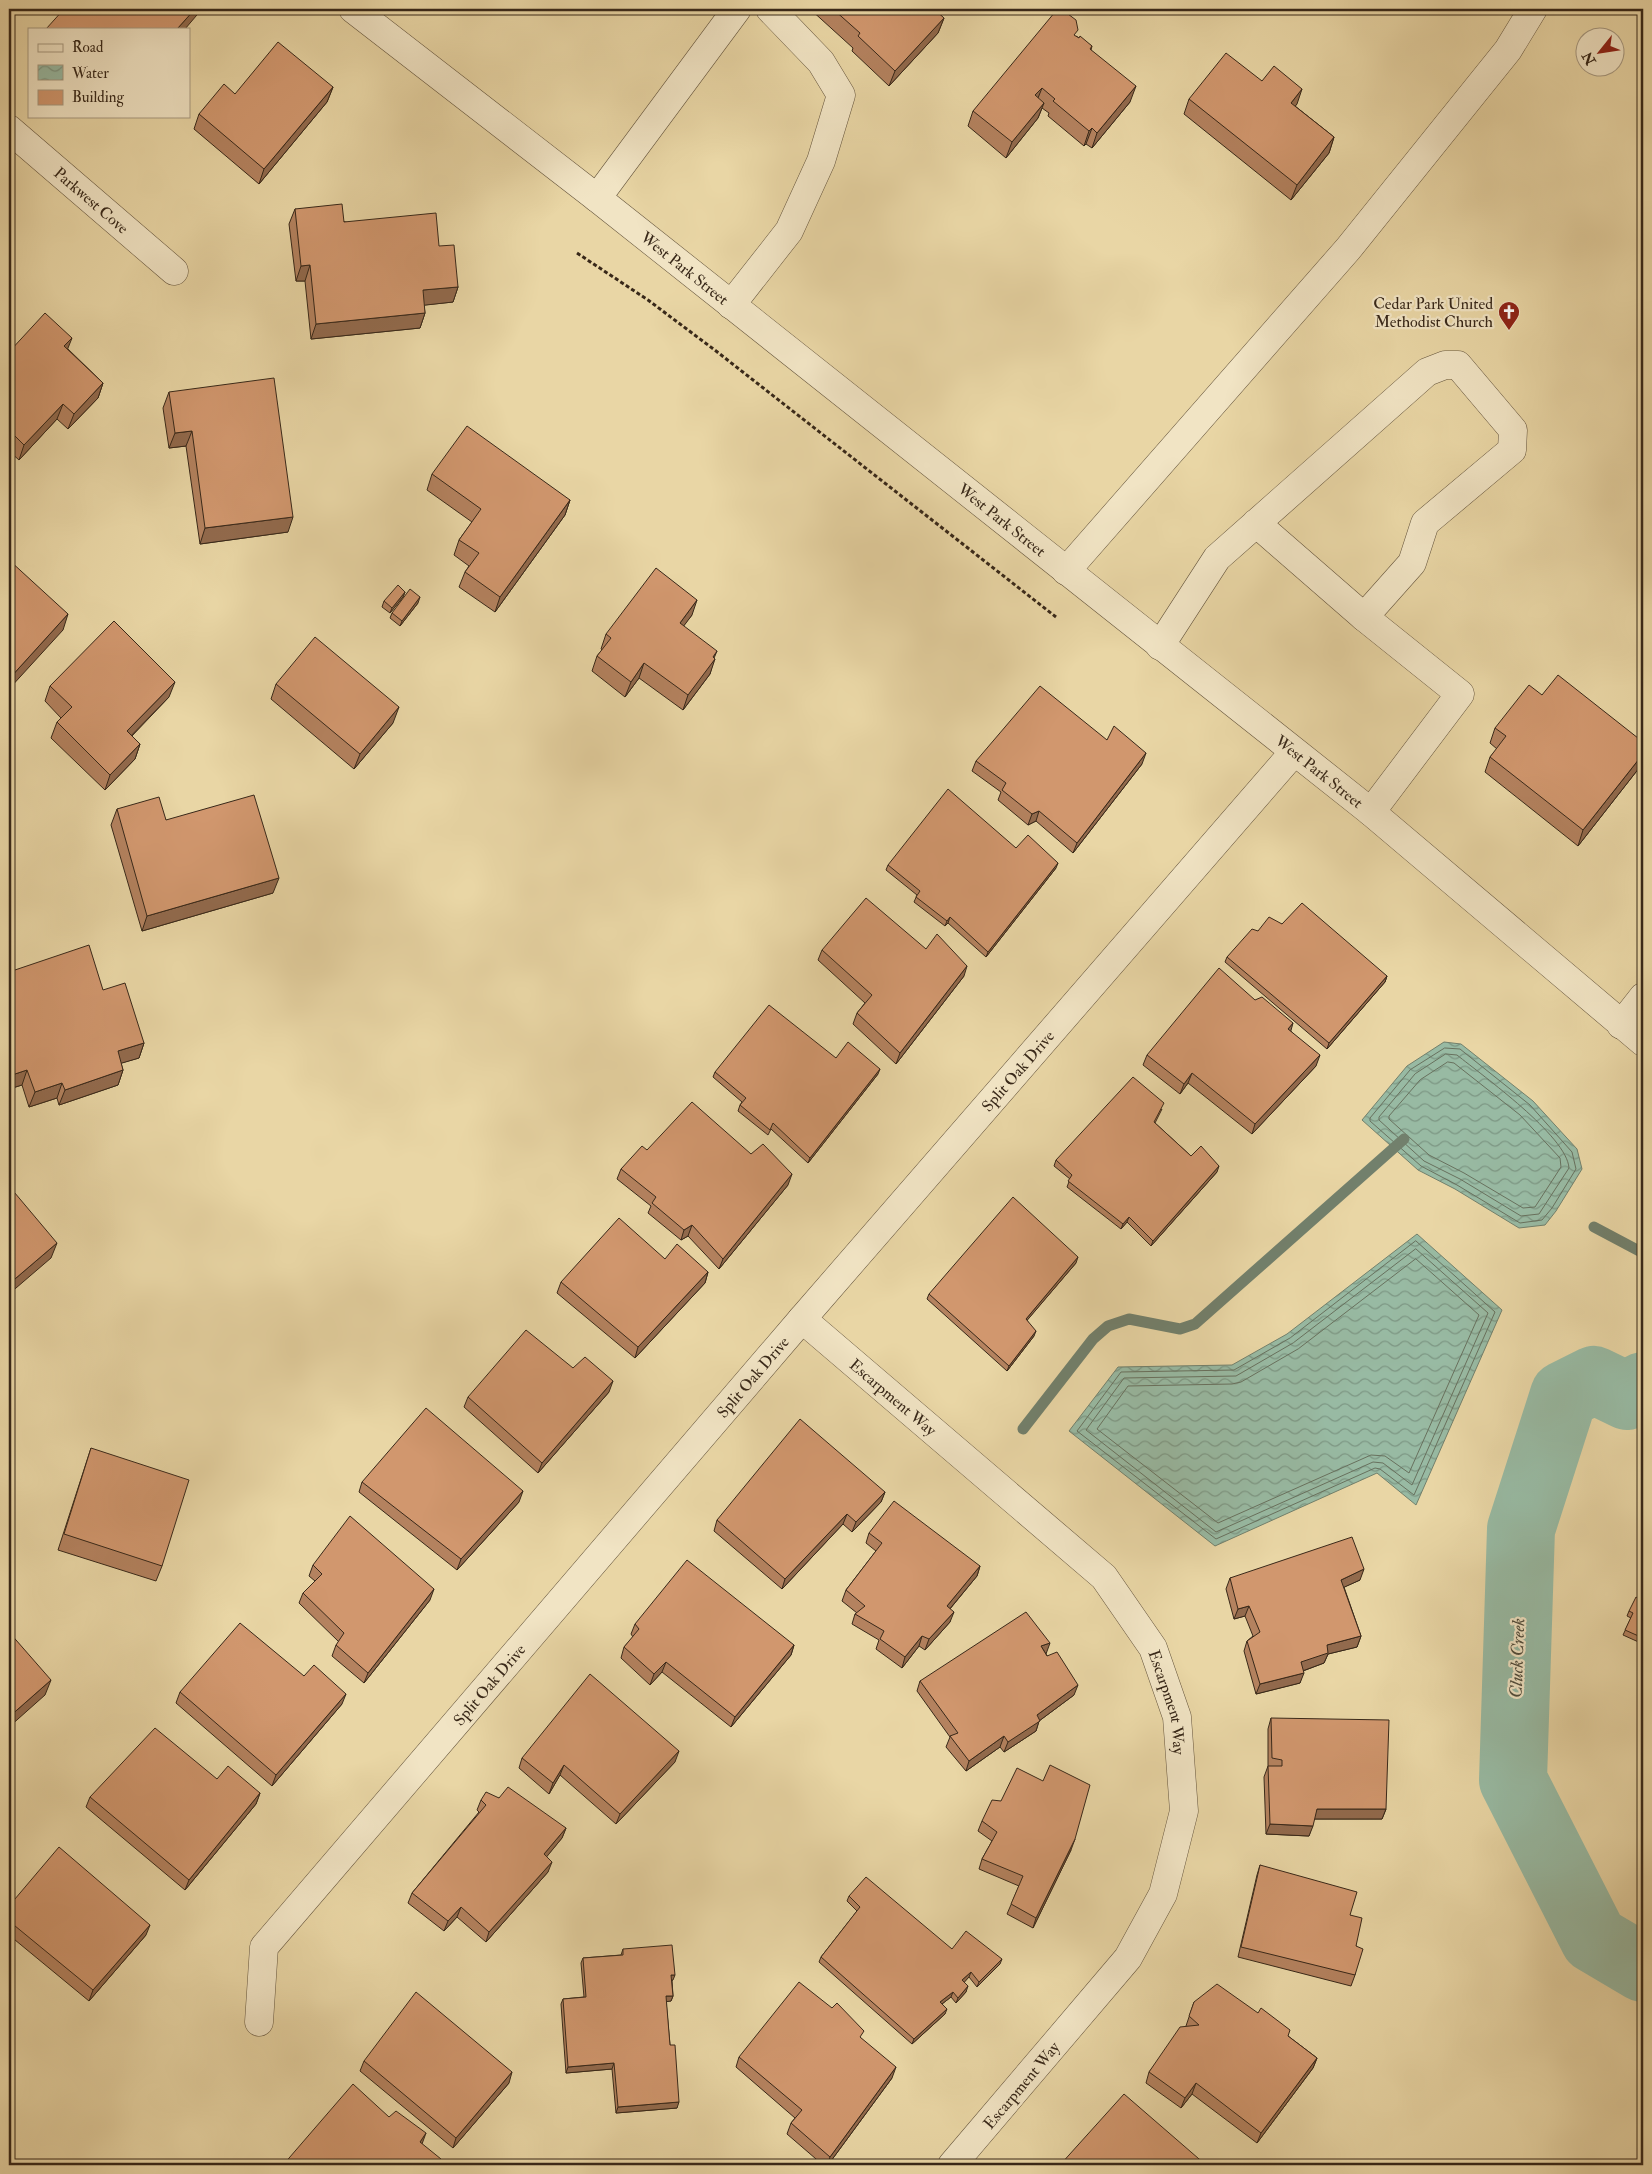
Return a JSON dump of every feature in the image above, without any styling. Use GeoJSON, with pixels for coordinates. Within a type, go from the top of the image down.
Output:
{"type":"FeatureCollection","features":[{"type":"Feature","properties":{"kind":"street","name":"West Park Street"},"geometry":{"type":"LineString","coordinates":[[353,9],[597,198],[1371,812],[1643,1042]]}},
{"type":"Feature","properties":{"kind":"street"},"geometry":{"type":"LineString","coordinates":[[597,198],[737,9]]}},
{"type":"Feature","properties":{"kind":"street"},"geometry":{"type":"LineString","coordinates":[[731,305],[789,231],[821,161],[841,95],[821,62],[770,9]]}},
{"type":"Feature","properties":{"kind":"street"},"geometry":{"type":"LineString","coordinates":[[1066,571],[1348,249],[1508,50],[1533,9]]}},
{"type":"Feature","properties":{"kind":"street","name":"Parkwest Cove"},"geometry":{"type":"LineString","coordinates":[[9,129],[174,271]]}},
{"type":"Feature","properties":{"kind":"street"},"geometry":{"type":"LineString","coordinates":[[1160,646],[1217,558],[1427,372],[1444,365],[1458,365],[1513,430],[1512,450],[1425,524],[1412,563],[1364,617]]}},
{"type":"Feature","properties":{"kind":"street"},"geometry":{"type":"LineString","coordinates":[[1256,522],[1364,617],[1460,694],[1371,812]]}},
{"type":"Feature","properties":{"kind":"street","name":"Split Oak Drive"},"geometry":{"type":"LineString","coordinates":[[259,2022],[264,1947],[802,1319],[1294,752]]}},
{"type":"Feature","properties":{"kind":"street"},"geometry":{"type":"LineString","coordinates":[[1622,1025],[1643,997]]}},
{"type":"Feature","properties":{"kind":"street","name":"Escarpment Way"},"geometry":{"type":"LineString","coordinates":[[802,1319],[1104,1577],[1153,1648],[1177,1717],[1184,1810],[1163,1894],[1128,1958],[952,2165]]}},
{"type":"Feature","properties":{"kind":"path"},"geometry":{"type":"LineString","coordinates":[[577,254],[648,300],[1056,617]]}},
{"type":"Feature","properties":{"kind":"water"},"geometry":{"type":"Polygon","coordinates":[[[1444,1042],[1461,1044],[1533,1101],[1577,1149],[1582,1169],[1545,1225],[1519,1228],[1455,1189],[1418,1170],[1362,1120],[1407,1066],[1444,1042]]]}},
{"type":"Feature","properties":{"kind":"water"},"geometry":{"type":"Polygon","coordinates":[[[1417,1234],[1502,1310],[1416,1505],[1377,1473],[1215,1546],[1069,1431],[1118,1367],[1232,1365],[1287,1334],[1417,1234]]]}},
{"type":"Feature","properties":{"kind":"building"},"geometry":{"type":"Polygon","coordinates":[[[64,9],[195,9],[178,28],[47,28],[64,9]]]}},
{"type":"Feature","properties":{"kind":"building"},"geometry":{"type":"Polygon","coordinates":[[[833,9],[934,9],[944,18],[895,71],[858,36],[860,33],[833,9]]]}},
{"type":"Feature","properties":{"kind":"building"},"geometry":{"type":"Polygon","coordinates":[[[1064,11],[1076,20],[1078,30],[1074,35],[1079,38],[1080,36],[1092,46],[1090,49],[1136,86],[1097,133],[1092,128],[1089,131],[1053,101],[1055,99],[1042,88],[1035,95],[1044,103],[1012,142],[973,111],[1055,12],[1064,11]]]}},
{"type":"Feature","properties":{"kind":"building"},"geometry":{"type":"Polygon","coordinates":[[[278,42],[333,87],[264,169],[199,114],[224,84],[235,94],[278,42]]]}},
{"type":"Feature","properties":{"kind":"building"},"geometry":{"type":"Polygon","coordinates":[[[1226,53],[1262,81],[1274,66],[1302,89],[1291,103],[1334,137],[1297,185],[1189,99],[1226,53]]]}},
{"type":"Feature","properties":{"kind":"building"},"geometry":{"type":"Polygon","coordinates":[[[342,204],[344,222],[436,213],[439,246],[454,245],[458,287],[423,290],[425,313],[316,324],[310,265],[301,266],[295,209],[342,204]]]}},
{"type":"Feature","properties":{"kind":"building"},"geometry":{"type":"Polygon","coordinates":[[[45,313],[72,338],[64,346],[103,383],[74,414],[63,404],[24,445],[9,430],[9,352],[45,313]]]}},
{"type":"Feature","properties":{"kind":"building"},"geometry":{"type":"Polygon","coordinates":[[[274,378],[293,517],[205,528],[192,431],[175,433],[169,392],[274,378]]]}},
{"type":"Feature","properties":{"kind":"building"},"geometry":{"type":"Polygon","coordinates":[[[467,426],[570,500],[500,597],[465,572],[479,553],[459,540],[481,509],[432,474],[467,426]]]}},
{"type":"Feature","properties":{"kind":"building"},"geometry":{"type":"Polygon","coordinates":[[[9,560],[68,614],[9,679],[9,560]]]}},
{"type":"Feature","properties":{"kind":"building"},"geometry":{"type":"Polygon","coordinates":[[[656,568],[697,600],[680,623],[717,651],[713,657],[715,659],[688,695],[644,663],[631,682],[597,656],[611,638],[606,634],[656,568]]]}},
{"type":"Feature","properties":{"kind":"building"},"geometry":{"type":"Polygon","coordinates":[[[398,585],[405,592],[392,608],[384,601],[398,585]]]}},
{"type":"Feature","properties":{"kind":"building"},"geometry":{"type":"Polygon","coordinates":[[[410,589],[420,597],[402,621],[392,613],[410,589]]]}},
{"type":"Feature","properties":{"kind":"building"},"geometry":{"type":"Polygon","coordinates":[[[114,621],[175,682],[127,731],[140,744],[110,775],[57,722],[72,707],[50,686],[114,621]]]}},
{"type":"Feature","properties":{"kind":"building"},"geometry":{"type":"Polygon","coordinates":[[[315,637],[399,707],[360,754],[276,684],[315,637]]]}},
{"type":"Feature","properties":{"kind":"building"},"geometry":{"type":"Polygon","coordinates":[[[1558,675],[1643,742],[1643,754],[1583,830],[1490,757],[1506,736],[1495,728],[1529,685],[1542,695],[1558,675]]]}},
{"type":"Feature","properties":{"kind":"building"},"geometry":{"type":"Polygon","coordinates":[[[1040,686],[1107,740],[1114,726],[1146,753],[1077,843],[1039,811],[1032,814],[1002,790],[1006,783],[976,761],[1040,686]]]}},
{"type":"Feature","properties":{"kind":"building"},"geometry":{"type":"Polygon","coordinates":[[[948,789],[1016,848],[1028,835],[1058,863],[988,952],[950,917],[947,921],[916,897],[920,891],[888,865],[948,789]]]}},
{"type":"Feature","properties":{"kind":"building"},"geometry":{"type":"Polygon","coordinates":[[[254,795],[279,878],[147,916],[117,809],[159,797],[166,820],[254,795]]]}},
{"type":"Feature","properties":{"kind":"building"},"geometry":{"type":"Polygon","coordinates":[[[866,898],[926,949],[937,934],[967,966],[900,1053],[857,1013],[872,995],[822,950],[866,898]]]}},
{"type":"Feature","properties":{"kind":"building"},"geometry":{"type":"Polygon","coordinates":[[[1302,903],[1387,976],[1329,1043],[1227,957],[1252,929],[1258,931],[1269,917],[1282,924],[1302,903]]]}},
{"type":"Feature","properties":{"kind":"building"},"geometry":{"type":"Polygon","coordinates":[[[89,945],[103,990],[125,983],[144,1043],[118,1051],[123,1070],[65,1090],[62,1083],[35,1092],[27,1070],[9,1076],[9,972],[89,945]]]}},
{"type":"Feature","properties":{"kind":"building"},"geometry":{"type":"Polygon","coordinates":[[[1219,968],[1255,1000],[1262,997],[1293,1023],[1288,1029],[1320,1055],[1255,1124],[1192,1073],[1184,1084],[1147,1055],[1219,968]]]}},
{"type":"Feature","properties":{"kind":"building"},"geometry":{"type":"Polygon","coordinates":[[[769,1005],[836,1058],[848,1042],[880,1069],[810,1158],[773,1123],[770,1130],[740,1105],[746,1098],[715,1072],[769,1005]]]}},
{"type":"Feature","properties":{"kind":"building"},"geometry":{"type":"Polygon","coordinates":[[[1133,1077],[1164,1103],[1154,1122],[1191,1156],[1201,1146],[1219,1166],[1153,1241],[1129,1217],[1123,1224],[1068,1181],[1072,1175],[1056,1160],[1133,1077]]]}},
{"type":"Feature","properties":{"kind":"building"},"geometry":{"type":"Polygon","coordinates":[[[692,1102],[751,1154],[763,1144],[792,1174],[723,1259],[692,1225],[684,1230],[652,1203],[656,1197],[621,1169],[642,1146],[647,1150],[692,1102]]]}},
{"type":"Feature","properties":{"kind":"building"},"geometry":{"type":"Polygon","coordinates":[[[9,1186],[57,1243],[9,1284],[9,1186]]]}},
{"type":"Feature","properties":{"kind":"building"},"geometry":{"type":"Polygon","coordinates":[[[1013,1197],[1078,1257],[1026,1319],[1036,1331],[1009,1366],[929,1294],[1013,1197]]]}},
{"type":"Feature","properties":{"kind":"building"},"geometry":{"type":"Polygon","coordinates":[[[619,1218],[665,1259],[677,1244],[708,1272],[638,1347],[561,1282],[619,1218]]]}},
{"type":"Feature","properties":{"kind":"building"},"geometry":{"type":"Polygon","coordinates":[[[526,1330],[573,1368],[585,1357],[613,1381],[542,1463],[468,1397],[526,1330]]]}},
{"type":"Feature","properties":{"kind":"building"},"geometry":{"type":"Polygon","coordinates":[[[426,1408],[523,1491],[461,1559],[362,1482],[426,1408]]]}},
{"type":"Feature","properties":{"kind":"building"},"geometry":{"type":"Polygon","coordinates":[[[800,1419],[885,1492],[856,1522],[847,1514],[785,1579],[717,1520],[800,1419]]]}},
{"type":"Feature","properties":{"kind":"building"},"geometry":{"type":"Polygon","coordinates":[[[91,1448],[189,1480],[162,1566],[64,1534],[91,1448]]]}},
{"type":"Feature","properties":{"kind":"building"},"geometry":{"type":"Polygon","coordinates":[[[894,1501],[980,1566],[947,1606],[954,1612],[929,1639],[922,1636],[905,1657],[880,1639],[884,1631],[855,1614],[865,1606],[846,1590],[882,1543],[869,1533],[894,1501]]]}},
{"type":"Feature","properties":{"kind":"building"},"geometry":{"type":"Polygon","coordinates":[[[350,1516],[434,1589],[368,1673],[336,1645],[344,1633],[303,1593],[322,1574],[313,1565],[350,1516]]]}},
{"type":"Feature","properties":{"kind":"building"},"geometry":{"type":"Polygon","coordinates":[[[1352,1537],[1364,1569],[1341,1580],[1361,1636],[1327,1645],[1328,1653],[1301,1662],[1304,1673],[1260,1684],[1247,1641],[1260,1632],[1249,1606],[1238,1609],[1230,1578],[1352,1537]]]}},
{"type":"Feature","properties":{"kind":"building"},"geometry":{"type":"Polygon","coordinates":[[[687,1560],[794,1645],[735,1717],[666,1662],[654,1674],[624,1647],[639,1629],[635,1624],[687,1560]]]}},
{"type":"Feature","properties":{"kind":"building"},"geometry":{"type":"Polygon","coordinates":[[[1636,1597],[1643,1601],[1643,1638],[1625,1630],[1633,1613],[1629,1611],[1636,1597]]]}},
{"type":"Feature","properties":{"kind":"building"},"geometry":{"type":"Polygon","coordinates":[[[1026,1612],[1050,1643],[1041,1646],[1047,1656],[1057,1652],[1078,1685],[1037,1715],[1040,1721],[1008,1742],[1004,1736],[969,1761],[950,1736],[958,1733],[920,1681],[1026,1612]]]}},
{"type":"Feature","properties":{"kind":"building"},"geometry":{"type":"Polygon","coordinates":[[[240,1623],[304,1676],[314,1665],[346,1694],[276,1775],[180,1692],[240,1623]]]}},
{"type":"Feature","properties":{"kind":"building"},"geometry":{"type":"Polygon","coordinates":[[[9,1632],[51,1680],[9,1717],[9,1632]]]}},
{"type":"Feature","properties":{"kind":"building"},"geometry":{"type":"Polygon","coordinates":[[[590,1674],[679,1751],[620,1814],[564,1765],[553,1783],[522,1758],[590,1674]]]}},
{"type":"Feature","properties":{"kind":"building"},"geometry":{"type":"Polygon","coordinates":[[[1271,1718],[1389,1720],[1386,1809],[1317,1809],[1313,1826],[1270,1824],[1268,1766],[1282,1766],[1282,1760],[1272,1758],[1271,1718]]]}},
{"type":"Feature","properties":{"kind":"building"},"geometry":{"type":"Polygon","coordinates":[[[155,1728],[217,1779],[228,1766],[260,1793],[189,1880],[90,1797],[155,1728]]]}},
{"type":"Feature","properties":{"kind":"building"},"geometry":{"type":"Polygon","coordinates":[[[1050,1765],[1090,1785],[1075,1839],[1036,1918],[1011,1904],[1023,1876],[982,1859],[997,1832],[982,1821],[992,1800],[1001,1801],[1017,1768],[1043,1781],[1050,1765]]]}},
{"type":"Feature","properties":{"kind":"building"},"geometry":{"type":"Polygon","coordinates":[[[508,1787],[566,1828],[544,1854],[552,1862],[489,1932],[461,1907],[448,1921],[412,1893],[486,1805],[481,1800],[486,1792],[499,1798],[508,1787]]]}},
{"type":"Feature","properties":{"kind":"building"},"geometry":{"type":"Polygon","coordinates":[[[59,1847],[150,1925],[93,1990],[9,1921],[9,1906],[59,1847]]]}},
{"type":"Feature","properties":{"kind":"building"},"geometry":{"type":"Polygon","coordinates":[[[1260,1865],[1357,1892],[1350,1915],[1362,1918],[1356,1946],[1363,1949],[1355,1975],[1241,1947],[1260,1865]]]}},
{"type":"Feature","properties":{"kind":"building"},"geometry":{"type":"Polygon","coordinates":[[[866,1877],[952,1949],[966,1931],[1002,1959],[979,1982],[971,1972],[962,1980],[968,1986],[958,1998],[953,1992],[940,2002],[947,2009],[914,2039],[821,1957],[860,1907],[849,1896],[866,1877]]]}},
{"type":"Feature","properties":{"kind":"building"},"geometry":{"type":"Polygon","coordinates":[[[672,1945],[675,1975],[671,1975],[673,1996],[666,1996],[670,2045],[675,2045],[679,2102],[618,2107],[614,2063],[568,2067],[563,1999],[586,1997],[583,1958],[623,1955],[623,1949],[672,1945]]]}},
{"type":"Feature","properties":{"kind":"building"},"geometry":{"type":"Polygon","coordinates":[[[799,1982],[832,2008],[837,2003],[864,2031],[860,2037],[896,2067],[830,2157],[791,2123],[802,2110],[739,2057],[799,1982]]]}},
{"type":"Feature","properties":{"kind":"building"},"geometry":{"type":"Polygon","coordinates":[[[1217,1984],[1258,2013],[1261,2008],[1290,2030],[1288,2036],[1317,2058],[1261,2133],[1196,2083],[1185,2098],[1149,2072],[1180,2027],[1199,2025],[1189,2016],[1194,2002],[1217,1984]]]}},
{"type":"Feature","properties":{"kind":"building"},"geometry":{"type":"Polygon","coordinates":[[[416,1992],[512,2072],[456,2138],[364,2061],[416,1992]]]}},
{"type":"Feature","properties":{"kind":"building"},"geometry":{"type":"Polygon","coordinates":[[[353,2084],[389,2117],[396,2111],[426,2133],[420,2142],[441,2159],[435,2165],[283,2165],[353,2084]]]}},
{"type":"Feature","properties":{"kind":"building"},"geometry":{"type":"Polygon","coordinates":[[[1124,2094],[1206,2165],[1060,2165],[1124,2094]]]}},
{"type":"Feature","properties":{"kind":"waterway"},"geometry":{"type":"LineString","coordinates":[[1023,1429],[1093,1339],[1108,1326],[1129,1319],[1180,1329],[1195,1324],[1404,1139]]}},
{"type":"Feature","properties":{"kind":"waterway"},"geometry":{"type":"LineString","coordinates":[[1594,1227],[1643,1253]]}},
{"type":"Feature","properties":{"kind":"waterway","name":"Cluck Creek"},"geometry":{"type":"LineString","coordinates":[[1643,1386],[1627,1396],[1594,1380],[1564,1395],[1521,1529],[1513,1780],[1594,1939],[1643,1968]]}},
{"type":"Feature","properties":{"kind":"place","name":"Cedar Park United Methodist Church"},"geometry":{"type":"Point","coordinates":[1509,331]}}]}
